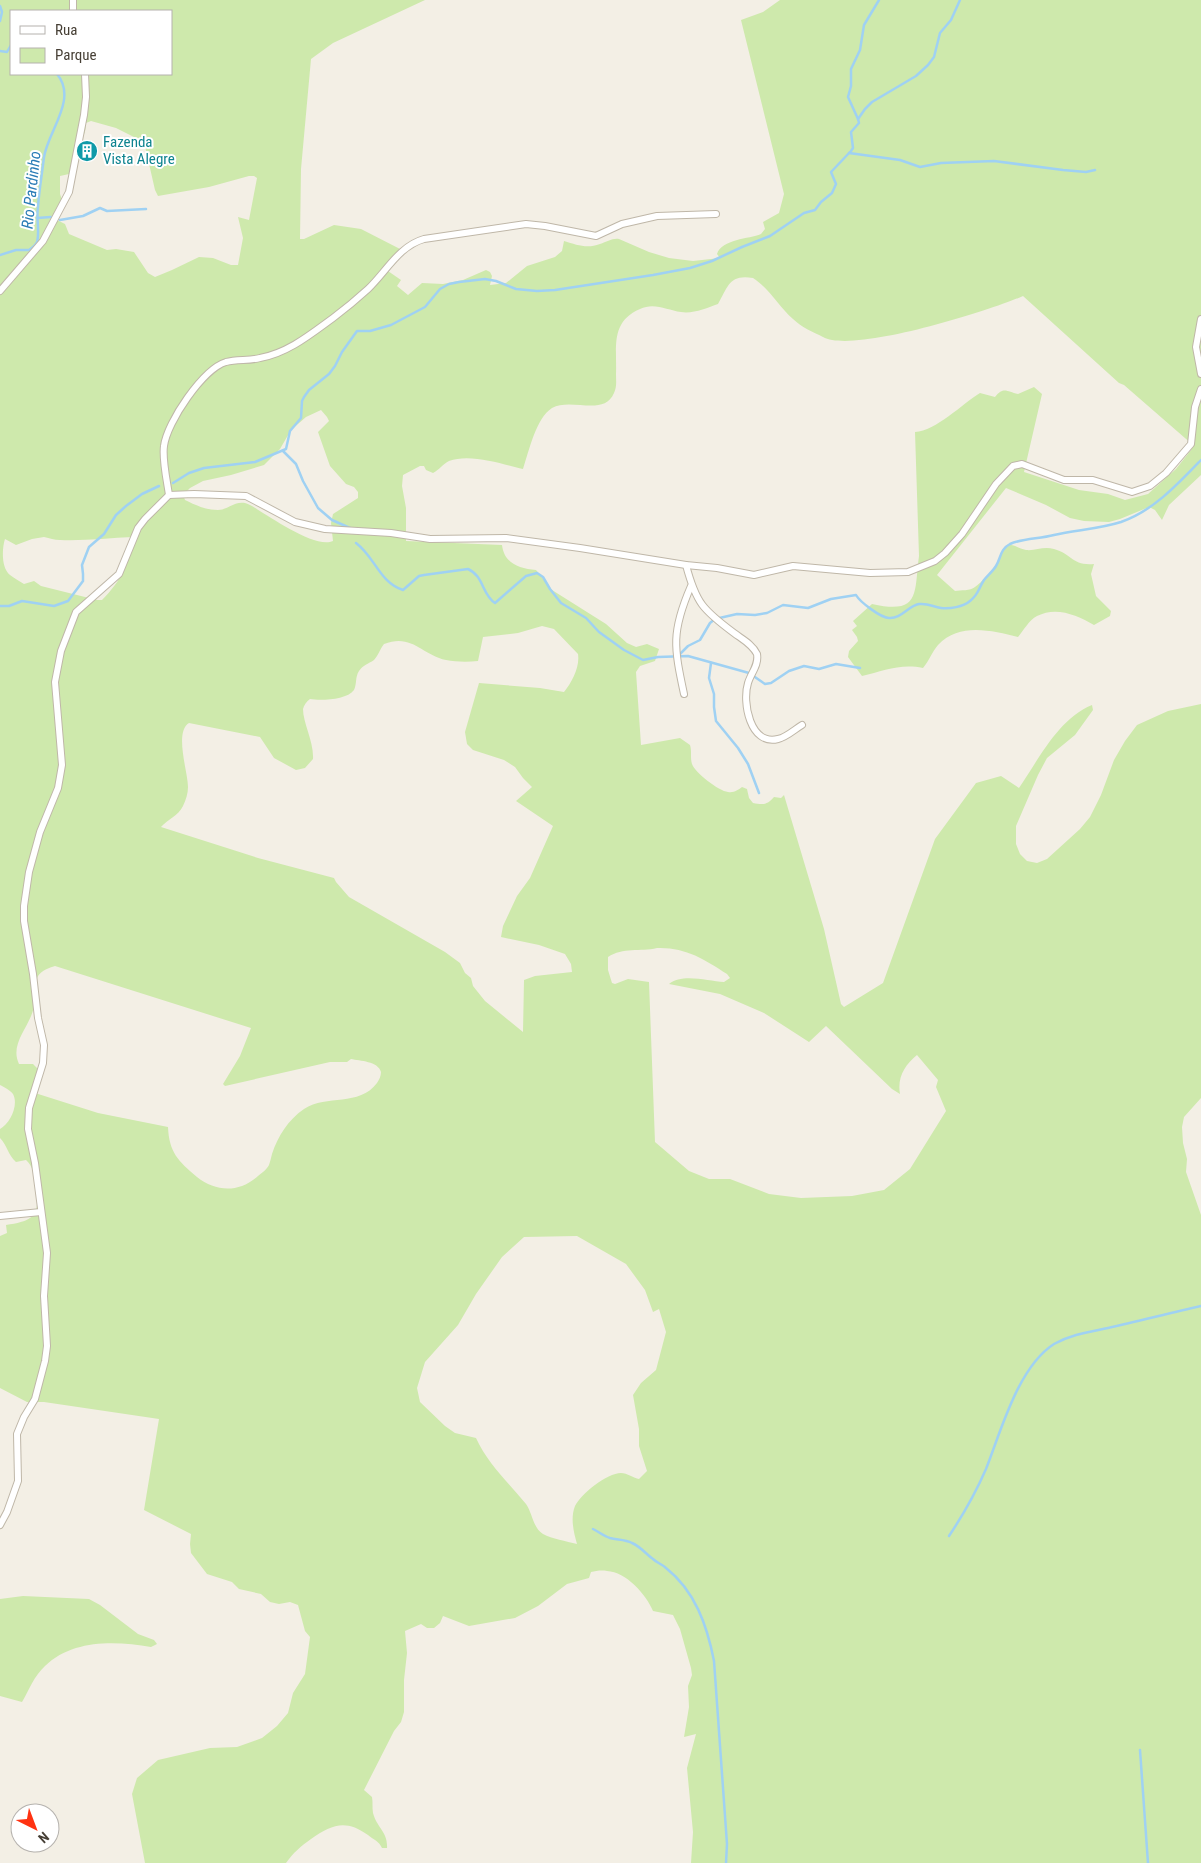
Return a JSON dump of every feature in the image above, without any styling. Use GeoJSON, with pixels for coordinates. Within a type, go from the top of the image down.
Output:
{"type":"FeatureCollection","features":[{"type":"Feature","properties":{"kind":"street"},"geometry":{"type":"LineString","coordinates":[[0,291],[44,241],[69,192],[84,116],[85,75]]}},
{"type":"Feature","properties":{"kind":"street"},"geometry":{"type":"LineString","coordinates":[[169,495],[164,452],[166,438],[180,409],[201,381],[217,367],[227,362],[272,356],[295,345],[361,295],[411,243],[424,238],[526,224],[596,236],[639,219],[657,216],[716,214]]}},
{"type":"Feature","properties":{"kind":"street"},"geometry":{"type":"LineString","coordinates":[[1201,319],[1196,347],[1201,374]]}},
{"type":"Feature","properties":{"kind":"street"},"geometry":{"type":"LineString","coordinates":[[0,1525],[18,1482],[17,1434],[24,1417],[35,1399],[47,1346],[44,1296],[47,1253],[28,1120],[32,1096],[43,1063],[44,1045],[38,1018],[24,921],[24,906],[29,872],[40,832],[61,776],[62,765],[55,682],[57,666],[76,612],[119,574],[138,528],[169,495],[246,496],[295,522],[324,529],[391,533],[430,539],[506,538],[754,575],[793,566],[888,574],[908,572],[935,561],[952,546],[996,484],[1013,466],[1022,464],[1064,480],[1094,480],[1132,492],[1150,486],[1166,473],[1190,444],[1193,433],[1195,406],[1201,389]]}},
{"type":"Feature","properties":{"kind":"street"},"geometry":{"type":"LineString","coordinates":[[686,566],[691,586],[708,614],[746,641],[757,654],[756,666],[748,683],[747,690],[747,711],[755,731],[771,740],[778,739],[802,725]]}},
{"type":"Feature","properties":{"kind":"street"},"geometry":{"type":"LineString","coordinates":[[684,694],[676,654],[676,630],[682,607],[691,586]]}},
{"type":"Feature","properties":{"kind":"street"},"geometry":{"type":"LineString","coordinates":[[0,1216],[41,1212]]}},
{"type":"Feature","properties":{"kind":"green space"},"geometry":{"type":"Polygon","coordinates":[[[0,0],[425,0],[333,43],[311,59],[301,169],[300,239],[304,239],[334,225],[361,229],[402,250],[385,269],[401,280],[397,286],[408,295],[422,283],[443,284],[463,280],[486,270],[492,276],[490,285],[506,283],[527,266],[555,257],[562,251],[564,241],[582,246],[591,246],[619,239],[669,258],[693,261],[720,258],[717,254],[724,245],[761,234],[765,229],[763,222],[779,213],[784,194],[741,20],[763,12],[780,0],[1201,0],[1201,475],[1169,505],[1162,520],[1155,510],[1149,507],[1109,522],[1084,521],[1070,518],[1046,505],[1006,488],[937,575],[955,591],[968,590],[977,585],[990,572],[1007,545],[1026,550],[1054,549],[1081,563],[1094,564],[1091,574],[1096,596],[1111,611],[1110,616],[1094,625],[1066,613],[1044,613],[1034,618],[1018,637],[998,632],[976,630],[956,633],[938,645],[923,668],[907,666],[862,676],[848,657],[849,651],[858,641],[852,630],[857,626],[853,621],[872,604],[888,607],[907,603],[912,598],[915,590],[919,556],[915,432],[940,422],[980,393],[995,397],[1003,391],[1018,394],[1034,387],[1042,394],[1024,472],[1079,490],[1108,494],[1125,500],[1148,494],[1176,469],[1191,450],[1193,445],[1124,385],[1119,383],[1023,296],[982,311],[922,328],[862,340],[839,341],[823,337],[800,324],[753,278],[739,278],[730,283],[718,304],[705,309],[686,312],[650,306],[630,314],[619,328],[617,336],[616,386],[614,393],[603,404],[560,405],[546,413],[537,427],[523,469],[486,460],[457,459],[447,462],[433,473],[426,470],[424,466],[420,466],[403,475],[402,486],[406,508],[406,541],[502,545],[509,561],[524,568],[536,570],[552,590],[606,624],[627,643],[636,647],[647,644],[659,649],[655,661],[640,666],[636,672],[641,745],[680,738],[690,745],[691,762],[694,768],[713,785],[730,792],[742,787],[747,789],[749,798],[753,803],[760,804],[769,802],[774,797],[781,798],[784,795],[824,929],[841,1004],[844,1007],[883,983],[935,839],[976,783],[1001,776],[1019,788],[1059,730],[1080,711],[1092,705],[1093,710],[1075,735],[1047,758],[1016,826],[1016,844],[1020,854],[1027,861],[1037,863],[1047,859],[1080,829],[1090,817],[1101,795],[1114,760],[1137,725],[1168,711],[1201,704],[1201,1098],[1184,1117],[1182,1127],[1187,1159],[1186,1172],[1201,1215],[1201,1863],[691,1863],[693,1832],[687,1768],[696,1734],[684,1737],[689,1707],[688,1686],[692,1675],[680,1629],[673,1615],[653,1611],[646,1598],[628,1580],[614,1572],[603,1571],[591,1572],[589,1578],[567,1584],[538,1606],[515,1618],[469,1626],[443,1616],[440,1623],[434,1628],[427,1628],[421,1624],[405,1631],[407,1653],[404,1680],[404,1712],[401,1722],[394,1731],[364,1790],[372,1797],[373,1813],[386,1838],[387,1848],[382,1848],[378,1842],[360,1830],[346,1825],[339,1825],[311,1839],[297,1850],[286,1863],[145,1863],[132,1794],[137,1778],[158,1760],[210,1748],[237,1747],[262,1738],[277,1726],[288,1713],[293,1693],[305,1674],[310,1637],[305,1631],[298,1605],[290,1602],[279,1604],[270,1602],[261,1594],[239,1589],[232,1582],[207,1574],[191,1553],[191,1534],[144,1510],[159,1419],[44,1402],[27,1402],[0,1388],[0,1236],[7,1233],[6,1225],[29,1219],[36,1210],[37,1204],[35,1179],[30,1165],[26,1160],[16,1162],[0,1138],[0,1129],[10,1119],[14,1109],[15,1098],[9,1090],[0,1085],[0,0]],[[91,121],[86,123],[83,135],[75,142],[72,169],[69,174],[60,176],[60,194],[63,203],[57,220],[65,224],[69,234],[107,250],[116,249],[134,252],[148,273],[155,277],[199,257],[213,258],[231,265],[238,265],[243,238],[238,217],[249,220],[257,178],[249,176],[209,187],[158,196],[144,142],[116,128],[91,121]],[[321,410],[306,417],[291,430],[280,449],[264,465],[203,481],[190,488],[183,495],[185,500],[214,510],[245,503],[303,536],[325,542],[333,541],[331,523],[333,514],[358,498],[358,492],[354,487],[346,484],[330,466],[318,432],[329,421],[327,417],[321,410]],[[44,537],[16,545],[5,539],[3,547],[4,563],[10,575],[24,584],[34,581],[41,586],[102,600],[124,571],[130,555],[133,537],[87,540],[56,540],[44,537]],[[542,626],[518,633],[483,637],[478,661],[446,660],[402,641],[384,644],[377,657],[359,671],[355,688],[351,693],[340,698],[310,699],[305,704],[303,714],[312,746],[313,759],[305,768],[296,770],[274,758],[260,737],[189,723],[185,728],[182,743],[188,787],[187,796],[176,815],[161,827],[258,858],[334,878],[349,897],[445,952],[460,963],[465,973],[471,978],[473,986],[485,1001],[523,1032],[524,980],[535,976],[572,972],[571,964],[565,954],[539,945],[501,937],[503,926],[517,896],[530,878],[553,826],[516,801],[532,787],[515,767],[504,760],[473,750],[467,744],[465,732],[479,683],[564,692],[575,674],[578,654],[554,629],[542,626]],[[667,948],[620,952],[608,957],[608,970],[612,983],[615,984],[628,979],[649,982],[655,1142],[689,1171],[709,1179],[730,1179],[769,1194],[801,1198],[852,1196],[884,1190],[910,1169],[946,1111],[936,1087],[938,1080],[917,1055],[903,1072],[899,1088],[900,1094],[892,1089],[826,1026],[809,1042],[764,1013],[720,994],[669,984],[688,978],[724,982],[730,978],[710,963],[694,955],[667,948]],[[55,966],[42,972],[36,979],[35,1002],[17,1049],[19,1064],[33,1064],[38,1069],[35,1093],[98,1113],[168,1127],[170,1143],[180,1161],[197,1177],[212,1186],[235,1188],[251,1182],[268,1166],[274,1147],[288,1123],[298,1113],[323,1102],[361,1095],[377,1083],[380,1076],[379,1068],[373,1064],[351,1059],[347,1062],[330,1062],[225,1086],[223,1084],[240,1056],[251,1028],[55,966]],[[577,1236],[524,1237],[502,1257],[476,1294],[458,1325],[425,1362],[417,1388],[420,1402],[445,1426],[455,1433],[476,1438],[492,1465],[526,1504],[535,1524],[543,1534],[577,1544],[573,1516],[578,1501],[595,1485],[609,1476],[623,1473],[639,1479],[647,1471],[639,1446],[639,1429],[633,1395],[641,1383],[656,1370],[666,1332],[659,1309],[653,1312],[645,1290],[626,1264],[577,1236]]]}},
{"type":"Feature","properties":{"kind":"green space"},"geometry":{"type":"Polygon","coordinates":[[[23,1596],[89,1599],[100,1605],[138,1634],[154,1640],[157,1644],[151,1647],[109,1643],[95,1644],[68,1651],[56,1657],[41,1670],[22,1702],[0,1696],[0,1599],[23,1596]]]}},
{"type":"Feature","properties":{"kind":"waterway"},"geometry":{"type":"LineString","coordinates":[[858,119],[848,97],[851,86],[851,69],[860,50],[864,25],[879,0]]}},
{"type":"Feature","properties":{"kind":"waterway"},"geometry":{"type":"LineString","coordinates":[[173,483],[189,473],[204,468],[255,462],[286,449],[290,431],[301,418],[304,397],[309,390],[329,374],[357,331],[370,331],[391,325],[425,307],[440,289],[449,284],[485,279],[516,289],[555,290],[690,268],[712,261],[770,236],[804,213],[815,210],[832,193],[836,184],[831,172],[853,148],[851,132],[859,123],[858,119],[872,102],[916,76],[928,65],[934,57],[940,33],[951,20],[960,0]]}},
{"type":"Feature","properties":{"kind":"waterway","name":"Rio Pardinho"},"geometry":{"type":"LineString","coordinates":[[0,6],[2,12],[0,21]]}},
{"type":"Feature","properties":{"kind":"waterway","name":"Rio Pardinho"},"geometry":{"type":"LineString","coordinates":[[0,51],[7,52],[10,47]]}},
{"type":"Feature","properties":{"kind":"waterway","name":"Rio Pardinho"},"geometry":{"type":"LineString","coordinates":[[0,255],[16,250],[29,250],[37,242],[38,211],[44,157],[63,104],[63,84],[58,75]]}},
{"type":"Feature","properties":{"kind":"waterway"},"geometry":{"type":"LineString","coordinates":[[849,153],[900,160],[920,167],[941,163],[994,161],[1063,170],[1086,172],[1095,170]]}},
{"type":"Feature","properties":{"kind":"waterway"},"geometry":{"type":"LineString","coordinates":[[60,220],[83,216],[100,208],[107,211],[146,209]]}},
{"type":"Feature","properties":{"kind":"waterway"},"geometry":{"type":"LineString","coordinates":[[37,218],[51,217]]}},
{"type":"Feature","properties":{"kind":"waterway"},"geometry":{"type":"LineString","coordinates":[[283,451],[296,464],[318,508],[332,520],[350,528]]}},
{"type":"Feature","properties":{"kind":"waterway"},"geometry":{"type":"LineString","coordinates":[[678,656],[688,646],[700,640],[710,623],[715,619],[737,614],[755,615],[767,613],[783,605],[808,608],[831,599],[856,595],[871,609],[889,618],[897,617],[919,604],[938,608],[964,605],[975,596],[984,580],[996,566],[1002,551],[1010,544],[1104,526],[1133,517],[1164,496],[1201,460]]}},
{"type":"Feature","properties":{"kind":"waterway"},"geometry":{"type":"LineString","coordinates":[[0,606],[9,606],[22,601],[54,606],[68,601],[83,581],[82,565],[89,547],[104,534],[116,515],[126,506],[142,494],[159,486]]}},
{"type":"Feature","properties":{"kind":"waterway"},"geometry":{"type":"LineString","coordinates":[[356,543],[388,581],[403,590],[419,576],[468,569],[477,576],[491,600],[495,603],[526,576],[537,573],[543,577],[561,603],[586,618],[599,632],[624,650],[643,660],[658,657],[688,656],[749,673],[765,684],[771,683],[789,671],[804,666],[819,669],[836,664],[860,668]]}},
{"type":"Feature","properties":{"kind":"waterway"},"geometry":{"type":"LineString","coordinates":[[711,663],[709,678],[714,694],[716,721],[738,748],[748,764],[759,793]]}},
{"type":"Feature","properties":{"kind":"waterway"},"geometry":{"type":"LineString","coordinates":[[949,1536],[982,1478],[1012,1401],[1030,1368],[1041,1354],[1054,1344],[1074,1336],[1201,1306]]}},
{"type":"Feature","properties":{"kind":"waterway"},"geometry":{"type":"LineString","coordinates":[[593,1529],[610,1538],[627,1541],[635,1545],[676,1577],[692,1598],[703,1622],[714,1661],[727,1844],[726,1863]]}},
{"type":"Feature","properties":{"kind":"waterway"},"geometry":{"type":"LineString","coordinates":[[1140,1750],[1148,1863]]}},
{"type":"Feature","properties":{"kind":"place","name":"Fazenda Vista Alegre"},"geometry":{"type":"Point","coordinates":[87,151]}}]}
